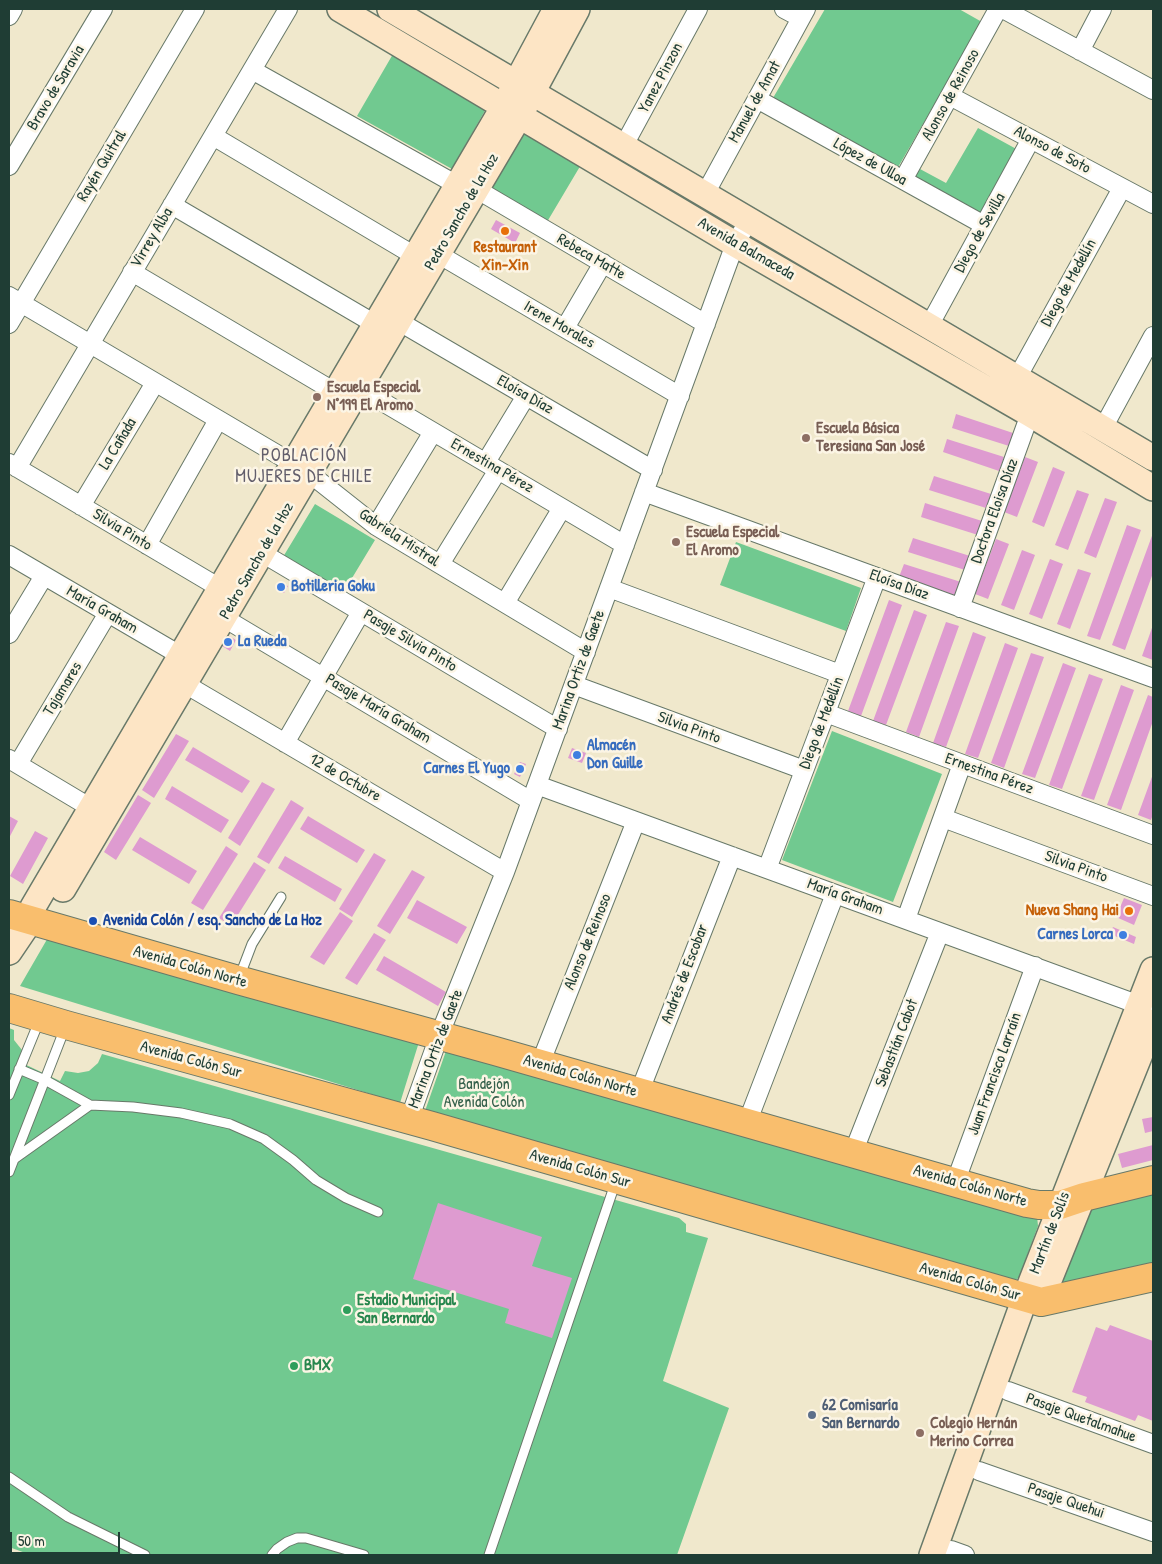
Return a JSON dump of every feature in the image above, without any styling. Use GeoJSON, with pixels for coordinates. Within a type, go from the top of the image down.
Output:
{"type":"FeatureCollection","features":[{"type":"Feature","properties":{"kind":"main road","name":"Avenida Colón Norte"},"geometry":{"type":"LineString","coordinates":[[19,918],[1027,1203],[1039,1205],[1072,1201],[1153,1180]]}},
{"type":"Feature","properties":{"kind":"main road","name":"Avenida Colón Sur"},"geometry":{"type":"LineString","coordinates":[[9,1008],[409,1120],[1033,1300],[1153,1277]]}},
{"type":"Feature","properties":{"kind":"street"},"geometry":{"type":"LineString","coordinates":[[9,16],[13,9]]}},
{"type":"Feature","properties":{"kind":"street","name":"Bravo de Saravia"},"geometry":{"type":"LineString","coordinates":[[9,166],[103,9]]}},
{"type":"Feature","properties":{"kind":"street","name":"Rayén Quitral"},"geometry":{"type":"LineString","coordinates":[[9,324],[15,300],[195,9]]}},
{"type":"Feature","properties":{"kind":"street","name":"Virrey Alba"},"geometry":{"type":"LineString","coordinates":[[13,465],[90,344],[288,9]]}},
{"type":"Feature","properties":{"kind":"street","name":"Avenida Balmaceda"},"geometry":{"type":"LineString","coordinates":[[340,9],[735,244],[1030,414],[1153,488]]}},
{"type":"Feature","properties":{"kind":"street","name":"Avenida Balmaceda"},"geometry":{"type":"LineString","coordinates":[[390,9],[1153,458]]}},
{"type":"Feature","properties":{"kind":"street","name":"Pedro Sancho de la Hoz"},"geometry":{"type":"LineString","coordinates":[[524,88],[556,9]]}},
{"type":"Feature","properties":{"kind":"street","name":"Pedro Sancho de la Hoz"},"geometry":{"type":"LineString","coordinates":[[9,952],[19,918],[40,918],[51,908],[99,812],[187,668],[301,469],[359,388],[387,323],[426,255],[524,88],[577,9]]}},
{"type":"Feature","properties":{"kind":"street","name":"Yanez Pinzon"},"geometry":{"type":"LineString","coordinates":[[623,147],[698,9]]}},
{"type":"Feature","properties":{"kind":"street"},"geometry":{"type":"LineString","coordinates":[[784,9],[804,13]]}},
{"type":"Feature","properties":{"kind":"street","name":"Alonso de Reinoso"},"geometry":{"type":"LineString","coordinates":[[903,180],[998,9]]}},
{"type":"Feature","properties":{"kind":"street"},"geometry":{"type":"LineString","coordinates":[[1004,9],[1153,90]]}},
{"type":"Feature","properties":{"kind":"street"},"geometry":{"type":"LineString","coordinates":[[1080,51],[1102,9]]}},
{"type":"Feature","properties":{"kind":"street","name":"Manuel de Amat"},"geometry":{"type":"LineString","coordinates":[[705,194],[804,13]]}},
{"type":"Feature","properties":{"kind":"street","name":"Rebeca Matte"},"geometry":{"type":"LineString","coordinates":[[252,70],[603,263],[706,324]]}},
{"type":"Feature","properties":{"kind":"street","name":"Alonso de Soto"},"geometry":{"type":"LineString","coordinates":[[950,96],[1153,204]]}},
{"type":"Feature","properties":{"kind":"street","name":"López de Ulloa"},"geometry":{"type":"LineString","coordinates":[[756,99],[984,225]]}},
{"type":"Feature","properties":{"kind":"street","name":"Irene Morales"},"geometry":{"type":"LineString","coordinates":[[213,136],[426,255],[565,328],[680,396]]}},
{"type":"Feature","properties":{"kind":"street","name":"Diego de Sevilla"},"geometry":{"type":"LineString","coordinates":[[929,326],[1031,139]]}},
{"type":"Feature","properties":{"kind":"street","name":"Diego de Medellín"},"geometry":{"type":"LineString","coordinates":[[1017,378],[1122,188]]}},
{"type":"Feature","properties":{"kind":"street","name":"Eloísa Díaz"},"geometry":{"type":"LineString","coordinates":[[172,205],[387,323],[526,396],[653,470]]}},
{"type":"Feature","properties":{"kind":"street","name":"Marina Ortiz de Gaete"},"geometry":{"type":"LineString","coordinates":[[409,1120],[505,872],[735,244],[749,220]]}},
{"type":"Feature","properties":{"kind":"street"},"geometry":{"type":"LineString","coordinates":[[565,328],[603,263]]}},
{"type":"Feature","properties":{"kind":"street"},"geometry":{"type":"LineString","coordinates":[[132,272],[335,392]]}},
{"type":"Feature","properties":{"kind":"street","name":"Gabriela Mistral"},"geometry":{"type":"LineString","coordinates":[[15,300],[301,469],[376,526],[586,652]]}},
{"type":"Feature","properties":{"kind":"street","name":"Pedro Sancho de la Hoz"},"geometry":{"type":"LineString","coordinates":[[226,601],[262,553],[335,392],[387,323]]}},
{"type":"Feature","properties":{"kind":"street"},"geometry":{"type":"LineString","coordinates":[[1103,428],[1153,336]]}},
{"type":"Feature","properties":{"kind":"street","name":"La Cañada"},"geometry":{"type":"LineString","coordinates":[[81,506],[155,383]]}},
{"type":"Feature","properties":{"kind":"street","name":"Ernestina Pérez"},"geometry":{"type":"LineString","coordinates":[[359,388],[625,545]]}},
{"type":"Feature","properties":{"kind":"street"},"geometry":{"type":"LineString","coordinates":[[440,564],[492,466],[526,396]]}},
{"type":"Feature","properties":{"kind":"street","name":"Doctora Eloisa Díaz"},"geometry":{"type":"LineString","coordinates":[[960,608],[1030,414]]}},
{"type":"Feature","properties":{"kind":"street"},"geometry":{"type":"LineString","coordinates":[[146,545],[218,420]]}},
{"type":"Feature","properties":{"kind":"street"},"geometry":{"type":"LineString","coordinates":[[376,526],[433,432]]}},
{"type":"Feature","properties":{"kind":"street","name":"Silvia Pinto"},"geometry":{"type":"LineString","coordinates":[[13,465],[146,545],[226,601]]}},
{"type":"Feature","properties":{"kind":"street","name":"Eloísa Díaz"},"geometry":{"type":"LineString","coordinates":[[644,492],[1153,678]]}},
{"type":"Feature","properties":{"kind":"street"},"geometry":{"type":"LineString","coordinates":[[505,603],[562,508]]}},
{"type":"Feature","properties":{"kind":"street","name":"Pasaje Silvia Pinto"},"geometry":{"type":"LineString","coordinates":[[262,553],[558,729]]}},
{"type":"Feature","properties":{"kind":"street","name":"María Graham"},"geometry":{"type":"LineString","coordinates":[[9,555],[108,613],[187,668]]}},
{"type":"Feature","properties":{"kind":"street"},"geometry":{"type":"LineString","coordinates":[[9,634],[44,576]]}},
{"type":"Feature","properties":{"kind":"street","name":"Diego de Medellín"},"geometry":{"type":"LineString","coordinates":[[767,869],[877,577]]}},
{"type":"Feature","properties":{"kind":"street"},"geometry":{"type":"LineString","coordinates":[[609,588],[840,674]]}},
{"type":"Feature","properties":{"kind":"street","name":"Pasaje María Graham"},"geometry":{"type":"LineString","coordinates":[[226,601],[323,677],[534,793]]}},
{"type":"Feature","properties":{"kind":"street"},"geometry":{"type":"LineString","coordinates":[[285,743],[361,612]]}},
{"type":"Feature","properties":{"kind":"street","name":"Tajamares"},"geometry":{"type":"LineString","coordinates":[[13,762],[108,613]]}},
{"type":"Feature","properties":{"kind":"street","name":"12 de Octubre"},"geometry":{"type":"LineString","coordinates":[[187,668],[285,743],[505,872]]}},
{"type":"Feature","properties":{"kind":"street","name":"Silvia Pinto"},"geometry":{"type":"LineString","coordinates":[[574,685],[804,770]]}},
{"type":"Feature","properties":{"kind":"street","name":"Ernestina Pérez"},"geometry":{"type":"LineString","coordinates":[[826,714],[1153,835]]}},
{"type":"Feature","properties":{"kind":"street"},"geometry":{"type":"LineString","coordinates":[[13,762],[99,812]]}},
{"type":"Feature","properties":{"kind":"street"},"geometry":{"type":"LineString","coordinates":[[906,919],[962,764]]}},
{"type":"Feature","properties":{"kind":"street","name":"María Graham"},"geometry":{"type":"LineString","coordinates":[[534,793],[636,821],[1035,966],[1149,1012]]}},
{"type":"Feature","properties":{"kind":"street","name":"Silvia Pinto"},"geometry":{"type":"LineString","coordinates":[[943,818],[1153,896]]}},
{"type":"Feature","properties":{"kind":"street","name":"Alonso de Reinoso"},"geometry":{"type":"LineString","coordinates":[[540,1064],[636,821]]}},
{"type":"Feature","properties":{"kind":"street","name":"Andrés de Escobar"},"geometry":{"type":"LineString","coordinates":[[639,1092],[732,856]]}},
{"type":"Feature","properties":{"kind":"street"},"geometry":{"type":"LineString","coordinates":[[747,1123],[835,894]]}},
{"type":"Feature","properties":{"kind":"street","name":"Sebastián Cabot"},"geometry":{"type":"LineString","coordinates":[[853,1153],[940,932]]}},
{"type":"Feature","properties":{"kind":"street","name":"Juan Francisco Larraín"},"geometry":{"type":"LineString","coordinates":[[955,1183],[1035,966]]}},
{"type":"Feature","properties":{"kind":"street","name":"Martín de Solís"},"geometry":{"type":"LineString","coordinates":[[949,1554],[1033,1300],[1149,1012],[1153,970]]}},
{"type":"Feature","properties":{"kind":"street","name":"Martín de Solís"},"geometry":{"type":"LineString","coordinates":[[949,1554],[1008,1391],[1033,1300]]}},
{"type":"Feature","properties":{"kind":"street","name":"Pasaje Quetalmahue"},"geometry":{"type":"LineString","coordinates":[[1008,1391],[1153,1444]]}},
{"type":"Feature","properties":{"kind":"street","name":"Pasaje Quehui"},"geometry":{"type":"LineString","coordinates":[[980,1471],[1153,1532]]}},
{"type":"Feature","properties":{"kind":"lane"},"geometry":{"type":"LineString","coordinates":[[238,980],[252,944],[281,897]]}},
{"type":"Feature","properties":{"kind":"lane"},"geometry":{"type":"LineString","coordinates":[[9,1095],[40,1017]]}},
{"type":"Feature","properties":{"kind":"lane"},"geometry":{"type":"LineString","coordinates":[[9,1172],[66,1025]]}},
{"type":"Feature","properties":{"kind":"lane"},"geometry":{"type":"LineString","coordinates":[[19,1069],[45,1080],[90,1106],[133,1107],[181,1113],[230,1124],[264,1139],[316,1180],[346,1198],[378,1212]]}},
{"type":"Feature","properties":{"kind":"lane"},"geometry":{"type":"LineString","coordinates":[[14,1160],[90,1106]]}},
{"type":"Feature","properties":{"kind":"lane"},"geometry":{"type":"LineString","coordinates":[[489,1555],[616,1180]]}},
{"type":"Feature","properties":{"kind":"lane"},"geometry":{"type":"LineString","coordinates":[[9,1477],[68,1517],[145,1555]]}},
{"type":"Feature","properties":{"kind":"lane"},"geometry":{"type":"LineString","coordinates":[[272,1555],[287,1542],[297,1538],[306,1538],[364,1555]]}},
{"type":"Feature","properties":{"kind":"green space"},"geometry":{"type":"Polygon","coordinates":[[[825,9],[959,9],[982,22],[897,169],[773,98],[825,9]]]}},
{"type":"Feature","properties":{"kind":"green space"},"geometry":{"type":"Polygon","coordinates":[[[393,54],[487,107],[452,169],[357,116],[393,54]]]}},
{"type":"Feature","properties":{"kind":"green space"},"geometry":{"type":"Polygon","coordinates":[[[978,128],[1020,151],[983,215],[915,177],[920,169],[946,183],[978,128]]]}},
{"type":"Feature","properties":{"kind":"green space"},"geometry":{"type":"Polygon","coordinates":[[[519,130],[582,163],[547,222],[486,187],[519,130]]]}},
{"type":"Feature","properties":{"kind":"green space"},"geometry":{"type":"Polygon","coordinates":[[[315,504],[375,540],[343,593],[283,557],[315,504]]]}},
{"type":"Feature","properties":{"kind":"green space"},"geometry":{"type":"Polygon","coordinates":[[[736,542],[861,588],[846,631],[720,585],[736,542]]]}},
{"type":"Feature","properties":{"kind":"green space"},"geometry":{"type":"Polygon","coordinates":[[[832,731],[942,774],[893,902],[782,860],[832,731]]]}},
{"type":"Feature","properties":{"kind":"green space","name":"Bandejón Avenida Colón"},"geometry":{"type":"Polygon","coordinates":[[[53,929],[419,1042],[400,1103],[20,986],[53,929]]]}},
{"type":"Feature","properties":{"kind":"green space","name":"Estadio Municipal San Bernardo"},"geometry":{"type":"Polygon","coordinates":[[[9,1028],[14,1030],[14,1040],[22,1050],[18,1061],[60,1081],[65,1071],[78,1073],[89,1071],[98,1063],[102,1054],[679,1218],[686,1224],[686,1232],[708,1238],[663,1381],[729,1408],[677,1555],[31,1555],[9,1547],[9,1028]]]}},
{"type":"Feature","properties":{"kind":"green space","name":"Bandejón Avenida Colón"},"geometry":{"type":"Polygon","coordinates":[[[446,1051],[1037,1216],[1038,1226],[1019,1277],[1014,1282],[425,1111],[446,1051]]]}},
{"type":"Feature","properties":{"kind":"green space"},"geometry":{"type":"Polygon","coordinates":[[[1153,1186],[1153,1269],[1064,1288],[1055,1277],[1080,1212],[1153,1186]]]}},
{"type":"Feature","properties":{"kind":"building","name":"Restaurant Xin-Xin"},"geometry":{"type":"Polygon","coordinates":[[[496,220],[520,233],[515,243],[491,229],[496,220]]]}},
{"type":"Feature","properties":{"kind":"building"},"geometry":{"type":"Polygon","coordinates":[[[956,414],[1013,433],[1009,446],[952,428],[956,414]]]}},
{"type":"Feature","properties":{"kind":"building"},"geometry":{"type":"Polygon","coordinates":[[[947,439],[1004,457],[999,471],[943,452],[947,439]]]}},
{"type":"Feature","properties":{"kind":"building"},"geometry":{"type":"Polygon","coordinates":[[[1025,457],[1038,462],[1017,517],[1004,512],[1025,457]]]}},
{"type":"Feature","properties":{"kind":"building"},"geometry":{"type":"Polygon","coordinates":[[[1053,467],[1065,472],[1044,527],[1032,522],[1053,467]]]}},
{"type":"Feature","properties":{"kind":"building"},"geometry":{"type":"Polygon","coordinates":[[[934,476],[991,494],[986,508],[929,490],[934,476]]]}},
{"type":"Feature","properties":{"kind":"building"},"geometry":{"type":"Polygon","coordinates":[[[1077,490],[1089,494],[1068,550],[1055,545],[1077,490]]]}},
{"type":"Feature","properties":{"kind":"building"},"geometry":{"type":"Polygon","coordinates":[[[1105,498],[1117,502],[1096,558],[1084,553],[1105,498]]]}},
{"type":"Feature","properties":{"kind":"building"},"geometry":{"type":"Polygon","coordinates":[[[925,503],[982,521],[978,535],[921,517],[925,503]]]}},
{"type":"Feature","properties":{"kind":"building"},"geometry":{"type":"Polygon","coordinates":[[[1127,525],[1141,530],[1100,640],[1087,636],[1127,525]]]}},
{"type":"Feature","properties":{"kind":"building"},"geometry":{"type":"Polygon","coordinates":[[[1153,533],[1153,573],[1125,650],[1112,645],[1153,533]]]}},
{"type":"Feature","properties":{"kind":"building"},"geometry":{"type":"Polygon","coordinates":[[[913,538],[970,556],[965,570],[908,552],[913,538]]]}},
{"type":"Feature","properties":{"kind":"building"},"geometry":{"type":"Polygon","coordinates":[[[996,539],[1009,544],[988,599],[975,594],[996,539]]]}},
{"type":"Feature","properties":{"kind":"building"},"geometry":{"type":"Polygon","coordinates":[[[1022,550],[1035,555],[1014,610],[1001,605],[1022,550]]]}},
{"type":"Feature","properties":{"kind":"building"},"geometry":{"type":"Polygon","coordinates":[[[1050,559],[1063,564],[1042,619],[1029,614],[1050,559]]]}},
{"type":"Feature","properties":{"kind":"building"},"geometry":{"type":"Polygon","coordinates":[[[904,564],[961,582],[956,596],[899,577],[904,564]]]}},
{"type":"Feature","properties":{"kind":"building"},"geometry":{"type":"Polygon","coordinates":[[[1078,569],[1091,573],[1070,629],[1057,624],[1078,569]]]}},
{"type":"Feature","properties":{"kind":"building","name":"Botilleria Goku"},"geometry":{"type":"Polygon","coordinates":[[[278,582],[288,586],[284,593],[275,588],[278,582]]]}},
{"type":"Feature","properties":{"kind":"building"},"geometry":{"type":"Polygon","coordinates":[[[889,600],[902,605],[861,716],[848,711],[889,600]]]}},
{"type":"Feature","properties":{"kind":"building"},"geometry":{"type":"Polygon","coordinates":[[[914,610],[927,615],[886,725],[873,721],[914,610]]]}},
{"type":"Feature","properties":{"kind":"building"},"geometry":{"type":"Polygon","coordinates":[[[946,622],[959,626],[919,737],[906,732],[946,622]]]}},
{"type":"Feature","properties":{"kind":"building"},"geometry":{"type":"Polygon","coordinates":[[[1153,625],[1153,660],[1142,656],[1153,625]]]}},
{"type":"Feature","properties":{"kind":"building"},"geometry":{"type":"Polygon","coordinates":[[[973,632],[986,637],[946,747],[933,743],[973,632]]]}},
{"type":"Feature","properties":{"kind":"building","name":"La Rueda"},"geometry":{"type":"Polygon","coordinates":[[[226,634],[236,640],[230,651],[219,644],[226,634]]]}},
{"type":"Feature","properties":{"kind":"building"},"geometry":{"type":"Polygon","coordinates":[[[1005,643],[1018,648],[978,758],[965,754],[1005,643]]]}},
{"type":"Feature","properties":{"kind":"building"},"geometry":{"type":"Polygon","coordinates":[[[1031,653],[1044,657],[1004,768],[991,763],[1031,653]]]}},
{"type":"Feature","properties":{"kind":"building"},"geometry":{"type":"Polygon","coordinates":[[[1063,663],[1076,668],[1035,778],[1022,774],[1063,663]]]}},
{"type":"Feature","properties":{"kind":"building"},"geometry":{"type":"Polygon","coordinates":[[[1089,674],[1103,679],[1062,789],[1049,785],[1089,674]]]}},
{"type":"Feature","properties":{"kind":"building"},"geometry":{"type":"Polygon","coordinates":[[[1121,685],[1134,690],[1094,800],[1081,796],[1121,685]]]}},
{"type":"Feature","properties":{"kind":"building"},"geometry":{"type":"Polygon","coordinates":[[[1148,695],[1153,697],[1153,721],[1121,810],[1107,805],[1148,695]]]}},
{"type":"Feature","properties":{"kind":"building"},"geometry":{"type":"Polygon","coordinates":[[[176,734],[189,741],[154,798],[142,790],[176,734]]]}},
{"type":"Feature","properties":{"kind":"building"},"geometry":{"type":"Polygon","coordinates":[[[193,747],[250,781],[242,793],[185,760],[193,747]]]}},
{"type":"Feature","properties":{"kind":"building","name":"Almacén Don Guille"},"geometry":{"type":"Polygon","coordinates":[[[572,748],[586,753],[582,763],[568,758],[572,748]]]}},
{"type":"Feature","properties":{"kind":"building","name":"Carnes El Yugo"},"geometry":{"type":"Polygon","coordinates":[[[520,762],[526,764],[520,777],[514,774],[520,762]]]}},
{"type":"Feature","properties":{"kind":"building"},"geometry":{"type":"Polygon","coordinates":[[[1153,774],[1153,814],[1151,820],[1138,815],[1153,774]]]}},
{"type":"Feature","properties":{"kind":"building"},"geometry":{"type":"Polygon","coordinates":[[[262,782],[275,789],[240,846],[228,838],[262,782]]]}},
{"type":"Feature","properties":{"kind":"building"},"geometry":{"type":"Polygon","coordinates":[[[172,786],[229,820],[221,833],[165,799],[172,786]]]}},
{"type":"Feature","properties":{"kind":"building"},"geometry":{"type":"Polygon","coordinates":[[[138,795],[151,803],[116,860],[104,852],[138,795]]]}},
{"type":"Feature","properties":{"kind":"building"},"geometry":{"type":"Polygon","coordinates":[[[291,800],[304,808],[269,864],[257,857],[291,800]]]}},
{"type":"Feature","properties":{"kind":"building"},"geometry":{"type":"Polygon","coordinates":[[[9,816],[18,821],[9,838],[9,816]]]}},
{"type":"Feature","properties":{"kind":"building"},"geometry":{"type":"Polygon","coordinates":[[[308,816],[365,850],[357,863],[300,829],[308,816]]]}},
{"type":"Feature","properties":{"kind":"building"},"geometry":{"type":"Polygon","coordinates":[[[35,831],[48,838],[23,884],[10,876],[35,831]]]}},
{"type":"Feature","properties":{"kind":"building"},"geometry":{"type":"Polygon","coordinates":[[[140,837],[197,871],[189,884],[132,850],[140,837]]]}},
{"type":"Feature","properties":{"kind":"building"},"geometry":{"type":"Polygon","coordinates":[[[226,846],[238,854],[203,910],[191,903],[226,846]]]}},
{"type":"Feature","properties":{"kind":"building"},"geometry":{"type":"Polygon","coordinates":[[[374,853],[386,860],[352,917],[339,909],[374,853]]]}},
{"type":"Feature","properties":{"kind":"building"},"geometry":{"type":"Polygon","coordinates":[[[285,856],[342,889],[335,902],[278,868],[285,856]]]}},
{"type":"Feature","properties":{"kind":"building"},"geometry":{"type":"Polygon","coordinates":[[[254,862],[266,870],[231,926],[219,918],[254,862]]]}},
{"type":"Feature","properties":{"kind":"building"},"geometry":{"type":"Polygon","coordinates":[[[412,870],[425,877],[390,934],[377,926],[412,870]]]}},
{"type":"Feature","properties":{"kind":"building","name":"Nueva Shang Hai"},"geometry":{"type":"Polygon","coordinates":[[[1124,898],[1142,905],[1134,925],[1116,917],[1124,898]]]}},
{"type":"Feature","properties":{"kind":"building"},"geometry":{"type":"Polygon","coordinates":[[[417,900],[467,927],[457,944],[407,918],[417,900]]]}},
{"type":"Feature","properties":{"kind":"building"},"geometry":{"type":"Polygon","coordinates":[[[340,912],[353,921],[324,965],[310,957],[340,912]]]}},
{"type":"Feature","properties":{"kind":"building","name":"Carnes Lorca"},"geometry":{"type":"Polygon","coordinates":[[[1113,927],[1136,937],[1134,944],[1110,934],[1113,927]]]}},
{"type":"Feature","properties":{"kind":"building"},"geometry":{"type":"Polygon","coordinates":[[[374,933],[386,940],[357,985],[345,978],[374,933]]]}},
{"type":"Feature","properties":{"kind":"building"},"geometry":{"type":"Polygon","coordinates":[[[384,956],[446,992],[438,1006],[376,970],[384,956]]]}},
{"type":"Feature","properties":{"kind":"building"},"geometry":{"type":"Polygon","coordinates":[[[1153,1117],[1153,1131],[1145,1133],[1142,1119],[1153,1117]]]}},
{"type":"Feature","properties":{"kind":"building"},"geometry":{"type":"Polygon","coordinates":[[[1153,1145],[1153,1160],[1122,1168],[1118,1154],[1153,1145]]]}},
{"type":"Feature","properties":{"kind":"building"},"geometry":{"type":"Polygon","coordinates":[[[438,1203],[542,1237],[532,1266],[572,1278],[552,1338],[505,1323],[509,1309],[413,1279],[438,1203]]]}},
{"type":"Feature","properties":{"kind":"building"},"geometry":{"type":"Polygon","coordinates":[[[1110,1325],[1153,1341],[1153,1421],[1138,1415],[1135,1421],[1085,1402],[1087,1397],[1072,1392],[1096,1327],[1107,1331],[1110,1325]]]}},
{"type":"Feature","properties":{"kind":"place","name":"Restaurant Xin-Xin"},"geometry":{"type":"Point","coordinates":[505,231]}},
{"type":"Feature","properties":{"kind":"place","name":"Escuela Especial N°199 El Aromo"},"geometry":{"type":"Point","coordinates":[317,397]}},
{"type":"Feature","properties":{"kind":"place","name":"Escuela Básica Teresiana San José"},"geometry":{"type":"Point","coordinates":[806,438]}},
{"type":"Feature","properties":{"kind":"place","name":"Escuela Especial El Aromo"},"geometry":{"type":"Point","coordinates":[676,542]}},
{"type":"Feature","properties":{"kind":"place","name":"Botilleria Goku"},"geometry":{"type":"Point","coordinates":[281,587]}},
{"type":"Feature","properties":{"kind":"place","name":"La Rueda"},"geometry":{"type":"Point","coordinates":[228,642]}},
{"type":"Feature","properties":{"kind":"place","name":"Almacén Don Guille"},"geometry":{"type":"Point","coordinates":[577,755]}},
{"type":"Feature","properties":{"kind":"place","name":"Carnes El Yugo"},"geometry":{"type":"Point","coordinates":[520,769]}},
{"type":"Feature","properties":{"kind":"place","name":"Nueva Shang Hai"},"geometry":{"type":"Point","coordinates":[1129,911]}},
{"type":"Feature","properties":{"kind":"place","name":"Avenida Colón / esq. Sancho de La Hoz"},"geometry":{"type":"Point","coordinates":[93,921]}},
{"type":"Feature","properties":{"kind":"place","name":"Carnes Lorca"},"geometry":{"type":"Point","coordinates":[1123,935]}},
{"type":"Feature","properties":{"kind":"place","name":"Estadio Municipal San Bernardo"},"geometry":{"type":"Point","coordinates":[347,1310]}},
{"type":"Feature","properties":{"kind":"place","name":"BMX"},"geometry":{"type":"Point","coordinates":[294,1366]}},
{"type":"Feature","properties":{"kind":"place","name":"62 Comisaría San Bernardo"},"geometry":{"type":"Point","coordinates":[812,1415]}},
{"type":"Feature","properties":{"kind":"place","name":"Colegio Hernán Merino Correa"},"geometry":{"type":"Point","coordinates":[920,1433]}},
{"type":"Feature","properties":{"kind":"district","name":"POBLACIÓN MUJERES DE CHILE"},"geometry":{"type":"Point","coordinates":[304,466]}}]}
